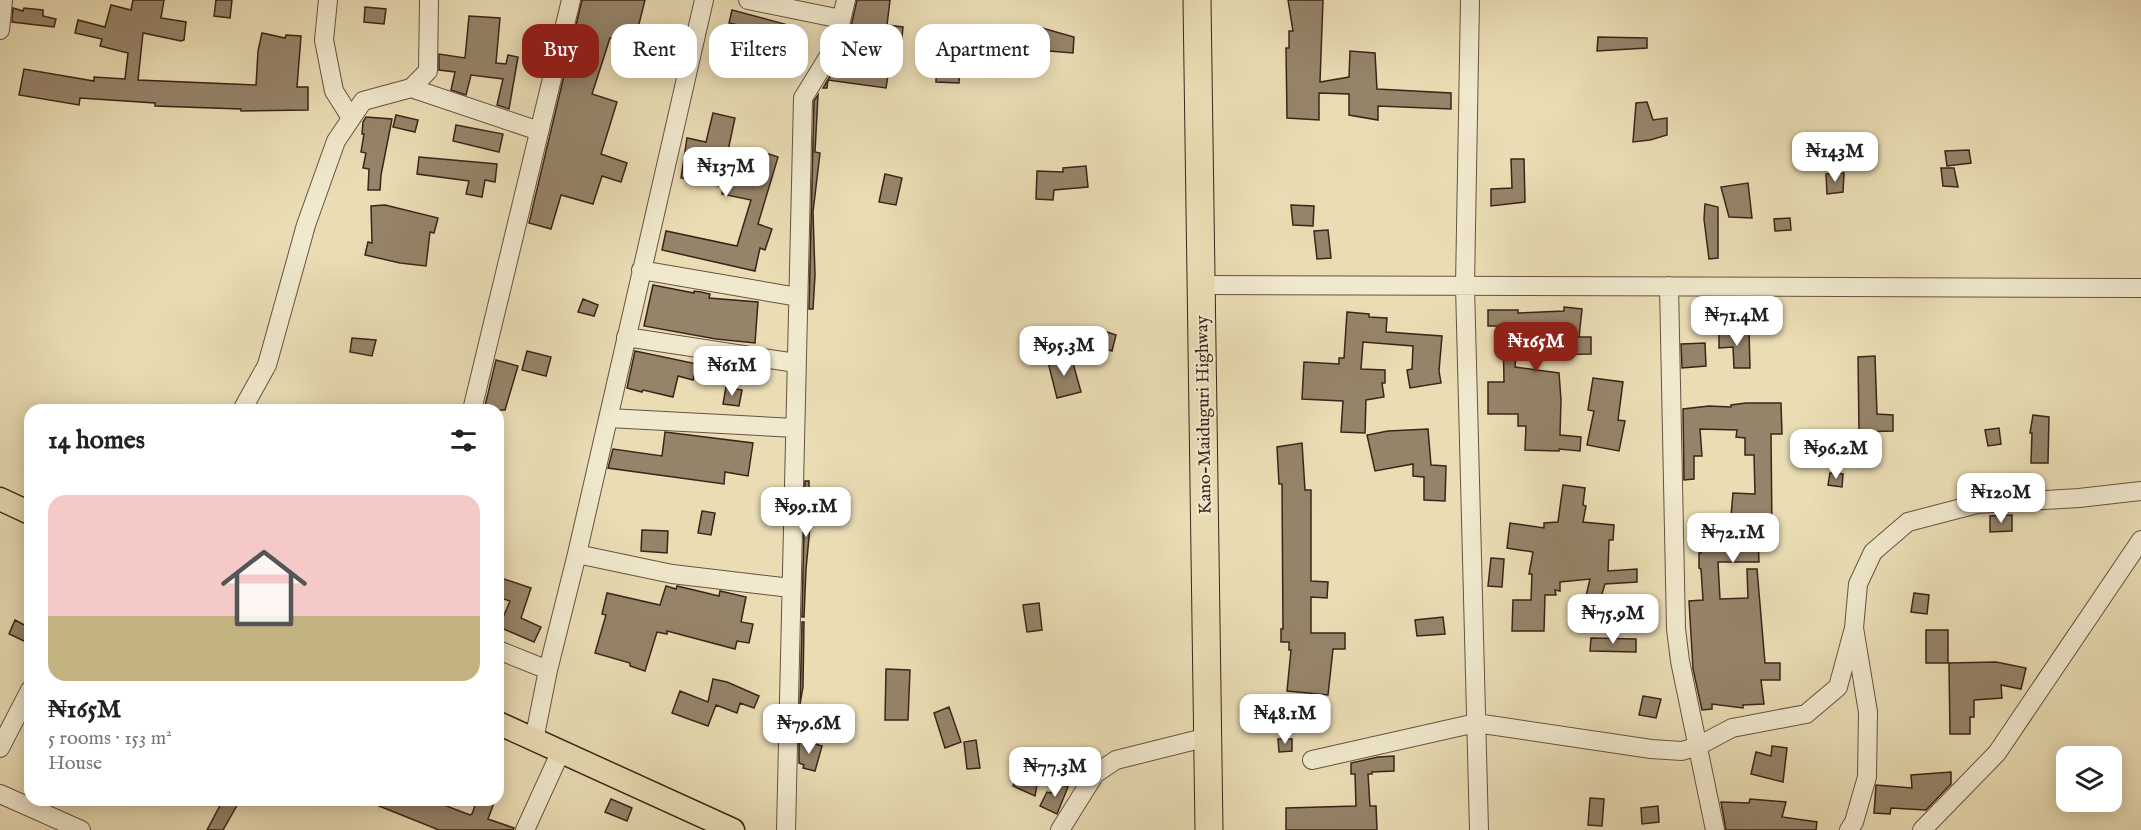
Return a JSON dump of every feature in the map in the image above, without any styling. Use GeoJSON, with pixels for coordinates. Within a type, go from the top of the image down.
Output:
{"type":"FeatureCollection","features":[{"type":"Feature","properties":{"kind":"highway","name":"Kano-Maiduguri Highway"},"geometry":{"type":"LineString","coordinates":[[1197,0],[1209,830]]}},
{"type":"Feature","properties":{"kind":"main road"},"geometry":{"type":"LineString","coordinates":[[0,499],[24,510]]}},
{"type":"Feature","properties":{"kind":"main road"},"geometry":{"type":"LineString","coordinates":[[504,726],[721,828]]}},
{"type":"Feature","properties":{"kind":"street"},"geometry":{"type":"LineString","coordinates":[[0,30],[3,0]]}},
{"type":"Feature","properties":{"kind":"street"},"geometry":{"type":"LineString","coordinates":[[328,0],[324,40],[334,91],[351,118]]}},
{"type":"Feature","properties":{"kind":"street"},"geometry":{"type":"LineString","coordinates":[[245,404],[267,366],[306,225],[336,141],[363,101],[411,88],[428,71],[429,0]]}},
{"type":"Feature","properties":{"kind":"street"},"geometry":{"type":"LineString","coordinates":[[473,404],[571,0]]}},
{"type":"Feature","properties":{"kind":"street"},"geometry":{"type":"LineString","coordinates":[[534,740],[548,670],[577,554],[704,0]]}},
{"type":"Feature","properties":{"kind":"street"},"geometry":{"type":"LineString","coordinates":[[748,0],[841,19]]}},
{"type":"Feature","properties":{"kind":"street"},"geometry":{"type":"LineString","coordinates":[[786,830],[803,98],[835,46],[846,0]]}},
{"type":"Feature","properties":{"kind":"street"},"geometry":{"type":"LineString","coordinates":[[1470,0],[1465,286],[1479,830]]}},
{"type":"Feature","properties":{"kind":"street"},"geometry":{"type":"LineString","coordinates":[[411,88],[539,132]]}},
{"type":"Feature","properties":{"kind":"street"},"geometry":{"type":"LineString","coordinates":[[642,270],[798,297]]}},
{"type":"Feature","properties":{"kind":"street"},"geometry":{"type":"LineString","coordinates":[[1201,285],[2141,288]]}},
{"type":"Feature","properties":{"kind":"street"},"geometry":{"type":"LineString","coordinates":[[1669,286],[1676,629],[1680,661],[1715,830]]}},
{"type":"Feature","properties":{"kind":"street"},"geometry":{"type":"LineString","coordinates":[[626,337],[796,363]]}},
{"type":"Feature","properties":{"kind":"street"},"geometry":{"type":"LineString","coordinates":[[608,418],[795,428]]}},
{"type":"Feature","properties":{"kind":"street"},"geometry":{"type":"LineString","coordinates":[[1312,760],[1476,723],[1651,749],[1682,751],[1698,746],[1732,728],[1806,714],[1838,687],[1854,628],[1858,584],[1873,552],[1908,522],[1977,504],[2141,491]]}},
{"type":"Feature","properties":{"kind":"street"},"geometry":{"type":"LineString","coordinates":[[1922,830],[1996,753],[2141,540]]}},
{"type":"Feature","properties":{"kind":"street"},"geometry":{"type":"LineString","coordinates":[[577,554],[672,574],[791,588]]}},
{"type":"Feature","properties":{"kind":"street"},"geometry":{"type":"LineString","coordinates":[[1849,830],[1854,822],[1867,777],[1868,712],[1854,628]]}},
{"type":"Feature","properties":{"kind":"street"},"geometry":{"type":"LineString","coordinates":[[504,652],[548,670]]}},
{"type":"Feature","properties":{"kind":"street"},"geometry":{"type":"LineString","coordinates":[[0,748],[24,702]]}},
{"type":"Feature","properties":{"kind":"street"},"geometry":{"type":"LineString","coordinates":[[1060,830],[1095,774],[1116,760],[1208,737]]}},
{"type":"Feature","properties":{"kind":"street"},"geometry":{"type":"LineString","coordinates":[[525,830],[561,751]]}},
{"type":"Feature","properties":{"kind":"street"},"geometry":{"type":"LineString","coordinates":[[0,794],[24,805]]}},
{"type":"Feature","properties":{"kind":"street"},"geometry":{"type":"LineString","coordinates":[[27,806],[81,830]]}},
{"type":"Feature","properties":{"kind":"building"},"geometry":{"type":"Polygon","coordinates":[[[133,0],[164,0],[161,18],[186,22],[184,40],[181,41],[143,33],[138,80],[256,85],[258,51],[262,33],[285,38],[286,35],[301,36],[297,87],[308,87],[308,110],[241,111],[241,109],[155,106],[155,103],[80,98],[79,105],[19,95],[24,69],[94,81],[94,77],[125,79],[128,53],[100,46],[102,39],[75,33],[78,20],[105,27],[111,5],[131,10],[133,0]]]}},
{"type":"Feature","properties":{"kind":"building"},"geometry":{"type":"Polygon","coordinates":[[[216,0],[232,0],[230,18],[214,16],[216,0]]]}},
{"type":"Feature","properties":{"kind":"building"},"geometry":{"type":"Polygon","coordinates":[[[582,0],[645,0],[639,24],[611,24],[611,38],[599,72],[599,24],[576,24],[582,0]]]}},
{"type":"Feature","properties":{"kind":"building"},"geometry":{"type":"Polygon","coordinates":[[[857,0],[890,0],[887,24],[852,24],[857,0]]]}},
{"type":"Feature","properties":{"kind":"building"},"geometry":{"type":"Polygon","coordinates":[[[1288,0],[1323,0],[1320,82],[1349,77],[1350,51],[1375,53],[1377,89],[1451,93],[1451,109],[1378,106],[1378,120],[1349,115],[1349,94],[1319,93],[1319,120],[1287,118],[1286,48],[1289,48],[1289,31],[1293,31],[1288,0]]]}},
{"type":"Feature","properties":{"kind":"building"},"geometry":{"type":"Polygon","coordinates":[[[365,7],[386,9],[384,24],[364,22],[365,7]]]}},
{"type":"Feature","properties":{"kind":"building"},"geometry":{"type":"Polygon","coordinates":[[[13,8],[23,11],[24,8],[43,10],[43,16],[56,19],[54,27],[12,22],[13,8]]]}},
{"type":"Feature","properties":{"kind":"building"},"geometry":{"type":"Polygon","coordinates":[[[732,10],[784,24],[734,24],[729,23],[732,10]]]}},
{"type":"Feature","properties":{"kind":"building"},"geometry":{"type":"Polygon","coordinates":[[[469,16],[500,18],[496,63],[506,64],[508,55],[518,57],[509,109],[497,105],[503,79],[471,75],[466,95],[451,90],[455,72],[439,70],[439,54],[465,58],[469,16]]]}},
{"type":"Feature","properties":{"kind":"building"},"geometry":{"type":"Polygon","coordinates":[[[1050,30],[1074,37],[1073,53],[1050,51],[1050,30]]]}},
{"type":"Feature","properties":{"kind":"building"},"geometry":{"type":"Polygon","coordinates":[[[1598,37],[1647,38],[1647,48],[1597,51],[1598,37]]]}},
{"type":"Feature","properties":{"kind":"building"},"geometry":{"type":"Polygon","coordinates":[[[563,78],[597,78],[592,94],[617,102],[601,154],[627,163],[621,182],[602,176],[593,204],[561,195],[551,229],[529,223],[563,78]]]}},
{"type":"Feature","properties":{"kind":"building"},"geometry":{"type":"Polygon","coordinates":[[[829,78],[888,78],[886,88],[828,80],[827,88],[823,88],[829,78]]]}},
{"type":"Feature","properties":{"kind":"building"},"geometry":{"type":"Polygon","coordinates":[[[936,78],[959,78],[959,83],[936,82],[936,78]]]}},
{"type":"Feature","properties":{"kind":"building"},"geometry":{"type":"Polygon","coordinates":[[[818,95],[815,152],[820,153],[813,212],[815,275],[813,309],[809,309],[814,101],[818,95]]]}},
{"type":"Feature","properties":{"kind":"building"},"geometry":{"type":"Polygon","coordinates":[[[1647,102],[1653,120],[1667,118],[1667,135],[1633,142],[1636,103],[1647,102]]]}},
{"type":"Feature","properties":{"kind":"building"},"geometry":{"type":"Polygon","coordinates":[[[713,113],[735,118],[724,169],[753,175],[760,151],[778,157],[758,224],[772,229],[765,250],[760,248],[755,271],[662,250],[666,231],[737,246],[751,200],[722,194],[723,187],[681,178],[687,138],[706,142],[713,113]]]}},
{"type":"Feature","properties":{"kind":"building"},"geometry":{"type":"Polygon","coordinates":[[[396,115],[418,120],[415,132],[393,127],[396,115]]]}},
{"type":"Feature","properties":{"kind":"building"},"geometry":{"type":"Polygon","coordinates":[[[366,117],[392,119],[380,190],[368,190],[369,169],[363,168],[366,153],[361,152],[364,134],[362,134],[366,117]]]}},
{"type":"Feature","properties":{"kind":"building"},"geometry":{"type":"Polygon","coordinates":[[[456,125],[503,134],[499,152],[453,141],[456,125]]]}},
{"type":"Feature","properties":{"kind":"building"},"geometry":{"type":"Polygon","coordinates":[[[1969,150],[1971,163],[1947,166],[1945,151],[1969,150]]]}},
{"type":"Feature","properties":{"kind":"building"},"geometry":{"type":"Polygon","coordinates":[[[419,157],[497,164],[495,182],[485,180],[482,197],[466,194],[469,181],[417,174],[419,157]]]}},
{"type":"Feature","properties":{"kind":"building"},"geometry":{"type":"Polygon","coordinates":[[[1511,159],[1524,159],[1525,202],[1491,206],[1491,189],[1512,188],[1511,159]]]}},
{"type":"Feature","properties":{"kind":"building"},"geometry":{"type":"Polygon","coordinates":[[[1086,166],[1088,187],[1054,190],[1053,200],[1036,199],[1037,171],[1063,172],[1063,168],[1086,166]]]}},
{"type":"Feature","properties":{"kind":"building"},"geometry":{"type":"Polygon","coordinates":[[[1941,168],[1954,168],[1958,187],[1943,186],[1941,168]]]}},
{"type":"Feature","properties":{"kind":"building"},"geometry":{"type":"Polygon","coordinates":[[[1844,173],[1843,192],[1827,194],[1826,174],[1844,173]]]}},
{"type":"Feature","properties":{"kind":"building"},"geometry":{"type":"Polygon","coordinates":[[[885,174],[902,178],[896,205],[879,202],[885,174]]]}},
{"type":"Feature","properties":{"kind":"building"},"geometry":{"type":"Polygon","coordinates":[[[1748,183],[1752,218],[1729,217],[1721,187],[1748,183]]]}},
{"type":"Feature","properties":{"kind":"building"},"geometry":{"type":"Polygon","coordinates":[[[1705,204],[1718,207],[1718,258],[1709,259],[1704,219],[1705,204]]]}},
{"type":"Feature","properties":{"kind":"building"},"geometry":{"type":"Polygon","coordinates":[[[385,205],[438,218],[434,233],[430,232],[426,266],[365,255],[368,242],[372,243],[371,206],[385,205]]]}},
{"type":"Feature","properties":{"kind":"building"},"geometry":{"type":"Polygon","coordinates":[[[1291,205],[1314,206],[1313,226],[1293,225],[1291,205]]]}},
{"type":"Feature","properties":{"kind":"building"},"geometry":{"type":"Polygon","coordinates":[[[1790,218],[1791,230],[1775,231],[1774,219],[1790,218]]]}},
{"type":"Feature","properties":{"kind":"building"},"geometry":{"type":"Polygon","coordinates":[[[1328,230],[1331,258],[1317,259],[1314,231],[1328,230]]]}},
{"type":"Feature","properties":{"kind":"building"},"geometry":{"type":"Polygon","coordinates":[[[653,285],[710,294],[709,298],[758,302],[755,343],[716,339],[644,326],[653,285]]]}},
{"type":"Feature","properties":{"kind":"building"},"geometry":{"type":"Polygon","coordinates":[[[583,299],[598,305],[594,316],[578,312],[583,299]]]}},
{"type":"Feature","properties":{"kind":"building"},"geometry":{"type":"Polygon","coordinates":[[[1564,307],[1582,309],[1579,337],[1591,337],[1591,354],[1516,355],[1515,367],[1559,373],[1560,435],[1581,437],[1580,451],[1525,450],[1526,426],[1518,426],[1518,414],[1488,414],[1488,382],[1504,382],[1503,326],[1488,326],[1488,310],[1518,310],[1518,313],[1564,311],[1564,307]]]}},
{"type":"Feature","properties":{"kind":"building"},"geometry":{"type":"Polygon","coordinates":[[[1347,312],[1387,318],[1386,332],[1442,336],[1439,371],[1441,383],[1410,388],[1407,370],[1412,369],[1413,346],[1363,342],[1361,369],[1385,370],[1385,383],[1382,383],[1384,397],[1366,400],[1365,433],[1341,432],[1343,401],[1302,399],[1304,362],[1339,364],[1339,358],[1344,358],[1347,312]]]}},
{"type":"Feature","properties":{"kind":"building"},"geometry":{"type":"Polygon","coordinates":[[[1104,331],[1116,335],[1112,351],[1099,347],[1104,331]]]}},
{"type":"Feature","properties":{"kind":"building"},"geometry":{"type":"Polygon","coordinates":[[[1749,331],[1750,368],[1734,368],[1733,347],[1719,348],[1719,333],[1749,331]]]}},
{"type":"Feature","properties":{"kind":"building"},"geometry":{"type":"Polygon","coordinates":[[[352,338],[376,340],[372,356],[350,352],[352,338]]]}},
{"type":"Feature","properties":{"kind":"building"},"geometry":{"type":"Polygon","coordinates":[[[1705,343],[1706,366],[1682,368],[1681,344],[1705,343]]]}},
{"type":"Feature","properties":{"kind":"building"},"geometry":{"type":"Polygon","coordinates":[[[527,351],[551,357],[546,376],[522,370],[527,351]]]}},
{"type":"Feature","properties":{"kind":"building"},"geometry":{"type":"Polygon","coordinates":[[[635,351],[697,364],[693,380],[678,376],[673,397],[627,388],[635,351]]]}},
{"type":"Feature","properties":{"kind":"building"},"geometry":{"type":"Polygon","coordinates":[[[1071,356],[1081,392],[1057,398],[1048,362],[1071,356]]]}},
{"type":"Feature","properties":{"kind":"building"},"geometry":{"type":"Polygon","coordinates":[[[1875,356],[1877,414],[1893,415],[1893,431],[1859,432],[1858,357],[1875,356]]]}},
{"type":"Feature","properties":{"kind":"building"},"geometry":{"type":"Polygon","coordinates":[[[496,360],[518,366],[505,410],[504,404],[485,404],[496,360]]]}},
{"type":"Feature","properties":{"kind":"building"},"geometry":{"type":"Polygon","coordinates":[[[1593,378],[1623,382],[1618,420],[1625,421],[1619,451],[1587,445],[1594,411],[1588,410],[1593,378]]]}},
{"type":"Feature","properties":{"kind":"building"},"geometry":{"type":"Polygon","coordinates":[[[726,387],[742,390],[739,406],[723,404],[726,387]]]}},
{"type":"Feature","properties":{"kind":"building"},"geometry":{"type":"Polygon","coordinates":[[[1781,403],[1782,434],[1771,434],[1772,532],[1758,532],[1759,562],[1718,562],[1720,599],[1748,598],[1747,569],[1757,569],[1765,663],[1780,663],[1780,680],[1761,680],[1764,704],[1743,705],[1743,708],[1712,704],[1712,709],[1702,710],[1693,669],[1689,601],[1703,600],[1701,569],[1699,568],[1700,531],[1730,528],[1733,493],[1755,494],[1754,455],[1745,455],[1745,438],[1736,437],[1737,430],[1700,429],[1702,456],[1694,456],[1694,479],[1684,480],[1683,409],[1709,406],[1731,407],[1731,405],[1781,403]]]}},
{"type":"Feature","properties":{"kind":"building"},"geometry":{"type":"Polygon","coordinates":[[[2033,415],[2049,417],[2048,463],[2031,463],[2032,433],[2030,433],[2033,415]]]}},
{"type":"Feature","properties":{"kind":"building"},"geometry":{"type":"Polygon","coordinates":[[[1999,428],[2001,444],[1988,446],[1985,430],[1999,428]]]}},
{"type":"Feature","properties":{"kind":"building"},"geometry":{"type":"Polygon","coordinates":[[[1428,429],[1431,465],[1446,466],[1445,501],[1424,500],[1424,477],[1413,476],[1413,464],[1375,471],[1367,435],[1388,431],[1428,429]]]}},
{"type":"Feature","properties":{"kind":"building"},"geometry":{"type":"Polygon","coordinates":[[[665,432],[753,443],[748,476],[725,472],[724,484],[608,468],[613,449],[662,456],[665,432]]]}},
{"type":"Feature","properties":{"kind":"building"},"geometry":{"type":"Polygon","coordinates":[[[1302,443],[1305,490],[1311,490],[1311,581],[1328,582],[1327,598],[1311,597],[1311,633],[1345,633],[1345,649],[1333,649],[1328,695],[1287,691],[1291,650],[1289,650],[1289,642],[1281,642],[1281,629],[1283,629],[1282,484],[1279,484],[1277,447],[1302,443]]]}},
{"type":"Feature","properties":{"kind":"building"},"geometry":{"type":"Polygon","coordinates":[[[1830,473],[1843,474],[1842,487],[1828,485],[1830,473]]]}},
{"type":"Feature","properties":{"kind":"building"},"geometry":{"type":"Polygon","coordinates":[[[805,481],[809,481],[809,506],[812,506],[804,617],[802,617],[805,481]]]}},
{"type":"Feature","properties":{"kind":"building"},"geometry":{"type":"Polygon","coordinates":[[[1563,485],[1585,488],[1583,505],[1586,506],[1583,522],[1614,525],[1613,540],[1609,540],[1608,571],[1637,569],[1637,582],[1605,584],[1601,597],[1586,596],[1590,579],[1560,582],[1560,591],[1555,590],[1556,595],[1545,595],[1544,631],[1512,631],[1513,600],[1531,600],[1532,574],[1529,574],[1533,552],[1507,548],[1510,523],[1544,528],[1544,523],[1558,522],[1563,485]]]}},
{"type":"Feature","properties":{"kind":"building"},"geometry":{"type":"Polygon","coordinates":[[[702,511],[715,513],[711,535],[698,533],[702,511]]]}},
{"type":"Feature","properties":{"kind":"building"},"geometry":{"type":"Polygon","coordinates":[[[2012,515],[2012,531],[1990,532],[1990,516],[2012,515]]]}},
{"type":"Feature","properties":{"kind":"building"},"geometry":{"type":"Polygon","coordinates":[[[642,530],[668,531],[667,553],[641,551],[642,530]]]}},
{"type":"Feature","properties":{"kind":"building"},"geometry":{"type":"Polygon","coordinates":[[[1491,558],[1504,559],[1502,587],[1488,586],[1491,558]]]}},
{"type":"Feature","properties":{"kind":"building"},"geometry":{"type":"Polygon","coordinates":[[[504,579],[531,588],[521,618],[541,627],[534,642],[504,629],[504,615],[510,601],[504,599],[504,579]]]}},
{"type":"Feature","properties":{"kind":"building"},"geometry":{"type":"Polygon","coordinates":[[[666,586],[676,589],[677,586],[719,596],[720,591],[746,597],[741,622],[753,624],[749,643],[737,641],[735,649],[667,631],[667,634],[657,632],[645,671],[630,666],[630,663],[595,653],[606,615],[602,614],[607,593],[660,605],[666,586]]]}},
{"type":"Feature","properties":{"kind":"building"},"geometry":{"type":"Polygon","coordinates":[[[1914,593],[1929,595],[1927,614],[1911,612],[1914,593]]]}},
{"type":"Feature","properties":{"kind":"building"},"geometry":{"type":"Polygon","coordinates":[[[1039,603],[1042,630],[1027,632],[1023,605],[1039,603]]]}},
{"type":"Feature","properties":{"kind":"building"},"geometry":{"type":"Polygon","coordinates":[[[1443,617],[1445,634],[1417,636],[1415,620],[1443,617]]]}},
{"type":"Feature","properties":{"kind":"building"},"geometry":{"type":"Polygon","coordinates":[[[15,620],[24,625],[24,641],[9,634],[15,620]]]}},
{"type":"Feature","properties":{"kind":"building"},"geometry":{"type":"Polygon","coordinates":[[[802,622],[804,622],[803,687],[800,704],[802,622]]]}},
{"type":"Feature","properties":{"kind":"building"},"geometry":{"type":"Polygon","coordinates":[[[1926,630],[1948,630],[1948,663],[1926,663],[1926,630]]]}},
{"type":"Feature","properties":{"kind":"building"},"geometry":{"type":"Polygon","coordinates":[[[1591,638],[1636,639],[1636,652],[1590,651],[1591,638]]]}},
{"type":"Feature","properties":{"kind":"building"},"geometry":{"type":"Polygon","coordinates":[[[1996,662],[2026,668],[2021,689],[2001,685],[2002,698],[1974,700],[1974,717],[1970,717],[1970,734],[1950,734],[1949,663],[1996,662]]]}},
{"type":"Feature","properties":{"kind":"building"},"geometry":{"type":"Polygon","coordinates":[[[886,669],[910,670],[908,720],[885,720],[886,669]]]}},
{"type":"Feature","properties":{"kind":"building"},"geometry":{"type":"Polygon","coordinates":[[[713,679],[727,682],[759,696],[754,708],[740,703],[737,713],[716,705],[708,726],[672,713],[680,691],[708,702],[713,679]]]}},
{"type":"Feature","properties":{"kind":"building"},"geometry":{"type":"Polygon","coordinates":[[[1643,696],[1661,699],[1656,718],[1639,715],[1643,696]]]}},
{"type":"Feature","properties":{"kind":"building"},"geometry":{"type":"Polygon","coordinates":[[[949,707],[961,742],[945,748],[934,713],[949,707]]]}},
{"type":"Feature","properties":{"kind":"building"},"geometry":{"type":"Polygon","coordinates":[[[799,739],[822,746],[815,771],[803,768],[804,765],[799,763],[799,739]]]}},
{"type":"Feature","properties":{"kind":"building"},"geometry":{"type":"Polygon","coordinates":[[[1278,739],[1292,739],[1292,751],[1279,752],[1278,739]]]}},
{"type":"Feature","properties":{"kind":"building"},"geometry":{"type":"Polygon","coordinates":[[[976,740],[980,768],[967,769],[964,742],[976,740]]]}},
{"type":"Feature","properties":{"kind":"building"},"geometry":{"type":"Polygon","coordinates":[[[1772,746],[1787,748],[1783,782],[1751,774],[1756,752],[1771,756],[1772,746]]]}},
{"type":"Feature","properties":{"kind":"building"},"geometry":{"type":"Polygon","coordinates":[[[1394,756],[1394,771],[1368,774],[1370,806],[1376,806],[1377,830],[1286,830],[1286,808],[1356,806],[1355,774],[1351,774],[1351,763],[1394,756]]]}},
{"type":"Feature","properties":{"kind":"building"},"geometry":{"type":"Polygon","coordinates":[[[1022,766],[1039,774],[1035,796],[1013,786],[1022,766]]]}},
{"type":"Feature","properties":{"kind":"building"},"geometry":{"type":"Polygon","coordinates":[[[1951,772],[1951,784],[1926,810],[1891,808],[1890,814],[1874,813],[1876,785],[1912,788],[1911,775],[1951,772]]]}},
{"type":"Feature","properties":{"kind":"building"},"geometry":{"type":"Polygon","coordinates":[[[1054,781],[1068,787],[1057,814],[1040,806],[1047,792],[1051,793],[1054,781]]]}},
{"type":"Feature","properties":{"kind":"building"},"geometry":{"type":"Polygon","coordinates":[[[1590,798],[1604,799],[1602,826],[1588,825],[1590,798]]]}},
{"type":"Feature","properties":{"kind":"building"},"geometry":{"type":"Polygon","coordinates":[[[611,799],[632,808],[627,821],[605,812],[611,799]]]}},
{"type":"Feature","properties":{"kind":"building"},"geometry":{"type":"Polygon","coordinates":[[[1750,799],[1786,802],[1782,817],[1817,822],[1816,830],[1726,830],[1721,802],[1749,803],[1750,799]]]}},
{"type":"Feature","properties":{"kind":"building"},"geometry":{"type":"Polygon","coordinates":[[[220,806],[237,806],[223,830],[207,830],[220,806]]]}},
{"type":"Feature","properties":{"kind":"building"},"geometry":{"type":"Polygon","coordinates":[[[379,806],[447,806],[470,815],[475,806],[493,806],[488,819],[514,828],[513,830],[439,830],[379,806]]]}},
{"type":"Feature","properties":{"kind":"building"},"geometry":{"type":"Polygon","coordinates":[[[1658,806],[1659,822],[1642,824],[1641,808],[1658,806]]]}}]}
